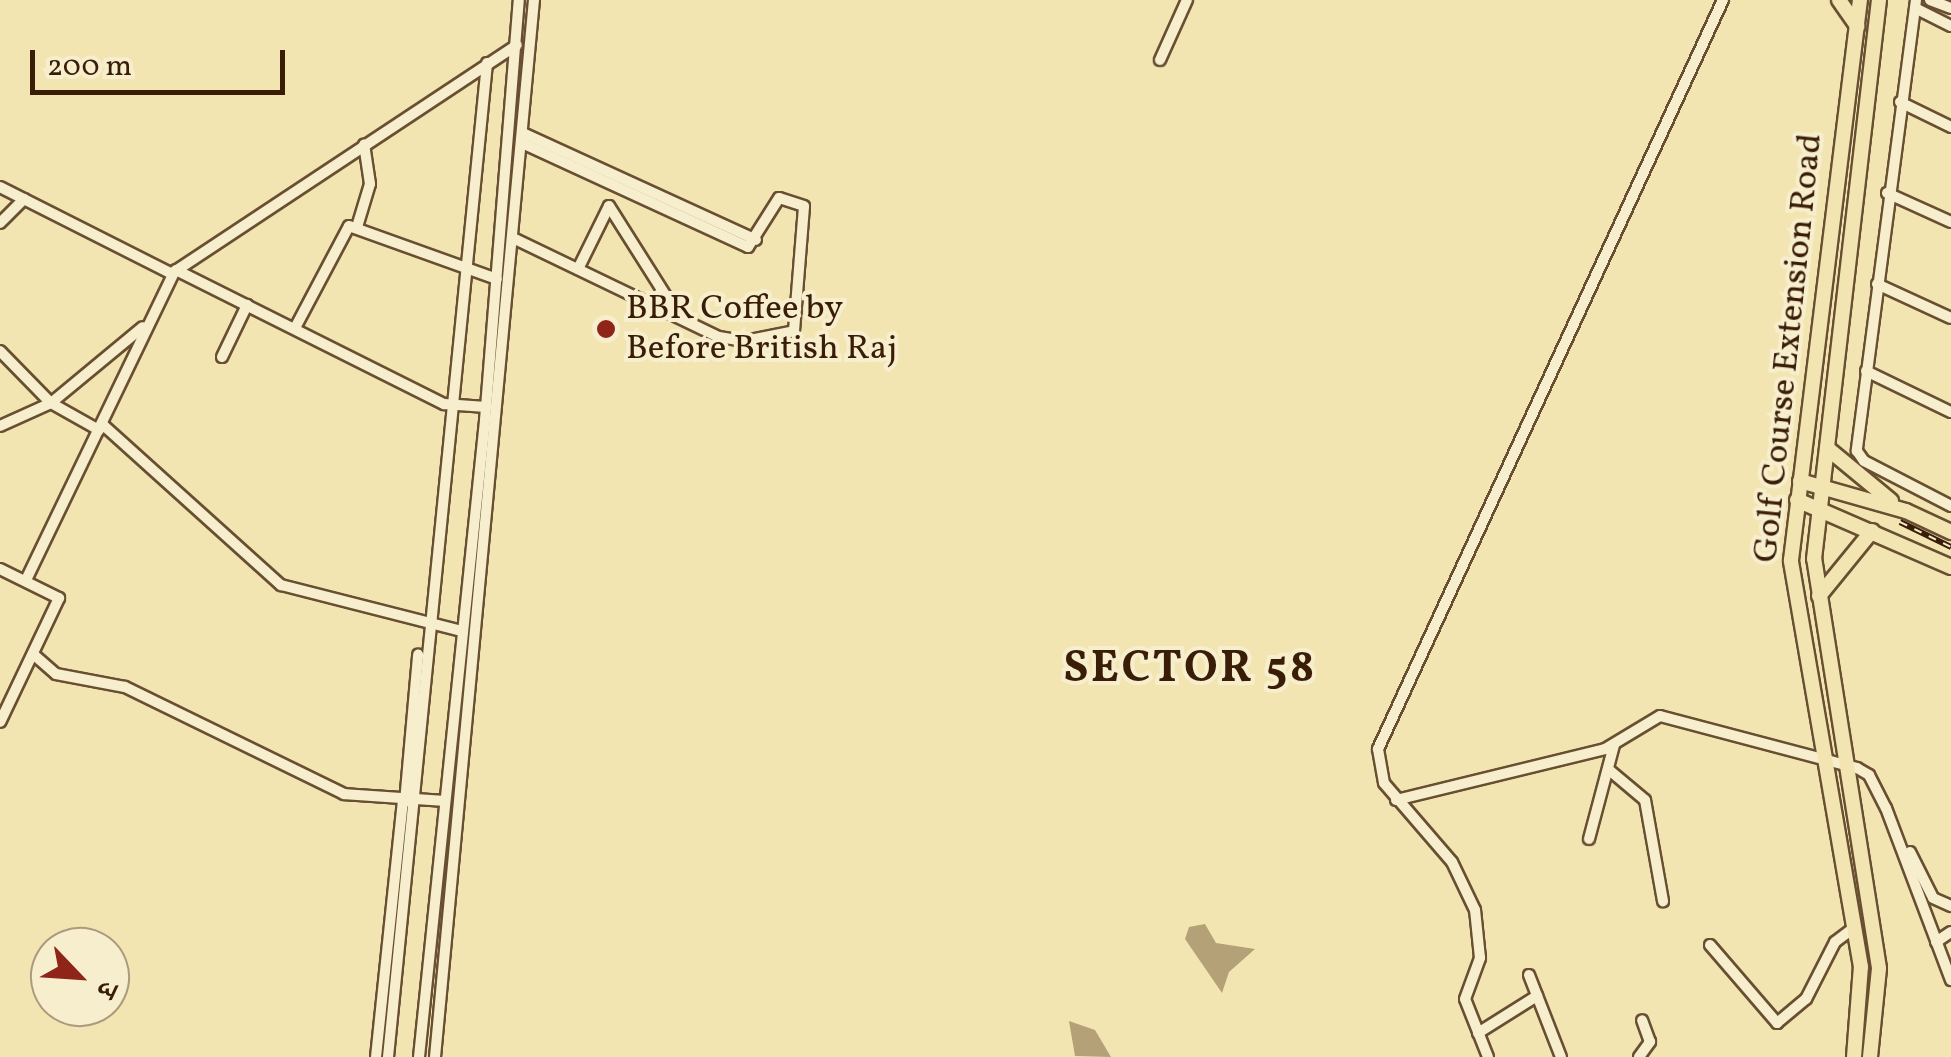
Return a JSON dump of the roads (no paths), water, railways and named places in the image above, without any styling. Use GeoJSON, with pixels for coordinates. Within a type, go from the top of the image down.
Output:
{"type":"FeatureCollection","features":[{"type":"Feature","properties":{"kind":"main road"},"geometry":{"type":"LineString","coordinates":[[1840,0],[1857,26]]}},
{"type":"Feature","properties":{"kind":"main road","name":"Golf Course Extension Road"},"geometry":{"type":"LineString","coordinates":[[1854,1057],[1860,967],[1855,927],[1791,560],[1860,0]]}},
{"type":"Feature","properties":{"kind":"main road","name":"Golf Course Extension Road"},"geometry":{"type":"LineString","coordinates":[[1870,1057],[1879,968],[1818,598],[1819,506],[1879,0]]}},
{"type":"Feature","properties":{"kind":"main road"},"geometry":{"type":"LineString","coordinates":[[1827,448],[1865,485],[1906,511],[1951,532]]}},
{"type":"Feature","properties":{"kind":"main road"},"geometry":{"type":"LineString","coordinates":[[1800,480],[1906,511]]}},
{"type":"Feature","properties":{"kind":"main road"},"geometry":{"type":"LineString","coordinates":[[1797,500],[1819,506],[1951,567]]}},
{"type":"Feature","properties":{"kind":"main road"},"geometry":{"type":"LineString","coordinates":[[1818,598],[1872,531]]}},
{"type":"Feature","properties":{"kind":"street"},"geometry":{"type":"LineString","coordinates":[[419,1057],[486,407],[520,0]]}},
{"type":"Feature","properties":{"kind":"street"},"geometry":{"type":"LineString","coordinates":[[435,1057],[515,239],[534,0]]}},
{"type":"Feature","properties":{"kind":"street"},"geometry":{"type":"LineString","coordinates":[[1160,60],[1186,0]]}},
{"type":"Feature","properties":{"kind":"street"},"geometry":{"type":"LineString","coordinates":[[1488,1057],[1465,999],[1480,958],[1475,910],[1452,862],[1396,800],[1378,771],[1378,749],[1724,0]]}},
{"type":"Feature","properties":{"kind":"street"},"geometry":{"type":"LineString","coordinates":[[1927,14],[1930,0],[1951,8]]}},
{"type":"Feature","properties":{"kind":"street"},"geometry":{"type":"LineString","coordinates":[[1915,4],[1951,26]]}},
{"type":"Feature","properties":{"kind":"street"},"geometry":{"type":"LineString","coordinates":[[1915,4],[1886,194],[1858,455],[1951,506]]}},
{"type":"Feature","properties":{"kind":"street"},"geometry":{"type":"LineString","coordinates":[[26,580],[174,272],[487,62],[517,45],[531,44]]}},
{"type":"Feature","properties":{"kind":"street"},"geometry":{"type":"LineString","coordinates":[[376,1057],[408,802],[435,628],[487,62]]}},
{"type":"Feature","properties":{"kind":"street"},"geometry":{"type":"LineString","coordinates":[[1900,102],[1951,127]]}},
{"type":"Feature","properties":{"kind":"street"},"geometry":{"type":"LineString","coordinates":[[515,239],[728,339],[792,334],[806,208],[779,198],[756,240],[748,247],[703,221],[524,140]]}},
{"type":"Feature","properties":{"kind":"street"},"geometry":{"type":"LineString","coordinates":[[357,227],[370,184],[364,144]]}},
{"type":"Feature","properties":{"kind":"street"},"geometry":{"type":"LineString","coordinates":[[0,188],[456,406],[486,407]]}},
{"type":"Feature","properties":{"kind":"street"},"geometry":{"type":"LineString","coordinates":[[1886,194],[1951,222]]}},
{"type":"Feature","properties":{"kind":"street"},"geometry":{"type":"LineString","coordinates":[[0,223],[24,199]]}},
{"type":"Feature","properties":{"kind":"street"},"geometry":{"type":"LineString","coordinates":[[578,268],[604,208],[612,208],[676,316]]}},
{"type":"Feature","properties":{"kind":"street"},"geometry":{"type":"LineString","coordinates":[[295,328],[340,232],[357,227],[497,280]]}},
{"type":"Feature","properties":{"kind":"street"},"geometry":{"type":"LineString","coordinates":[[1877,284],[1951,318]]}},
{"type":"Feature","properties":{"kind":"street"},"geometry":{"type":"LineString","coordinates":[[222,357],[247,305]]}},
{"type":"Feature","properties":{"kind":"street"},"geometry":{"type":"LineString","coordinates":[[0,426],[51,403],[148,323]]}},
{"type":"Feature","properties":{"kind":"street"},"geometry":{"type":"LineString","coordinates":[[0,352],[51,403],[100,427],[282,585],[435,628],[461,631]]}},
{"type":"Feature","properties":{"kind":"street"},"geometry":{"type":"LineString","coordinates":[[1866,371],[1951,412]]}},
{"type":"Feature","properties":{"kind":"street"},"geometry":{"type":"LineString","coordinates":[[0,569],[59,598],[0,722]]}},
{"type":"Feature","properties":{"kind":"street"},"geometry":{"type":"LineString","coordinates":[[33,654],[56,674],[125,686],[344,794],[408,802],[444,801]]}},
{"type":"Feature","properties":{"kind":"street"},"geometry":{"type":"LineString","coordinates":[[388,1057],[418,655]]}},
{"type":"Feature","properties":{"kind":"street"},"geometry":{"type":"LineString","coordinates":[[1396,800],[1614,745],[1668,716],[1826,764],[1845,765],[1872,780],[1951,980]]}},
{"type":"Feature","properties":{"kind":"street"},"geometry":{"type":"LineString","coordinates":[[1589,840],[1614,745]]}},
{"type":"Feature","properties":{"kind":"street"},"geometry":{"type":"LineString","coordinates":[[1608,768],[1645,800],[1663,900]]}},
{"type":"Feature","properties":{"kind":"street"},"geometry":{"type":"LineString","coordinates":[[1910,852],[1933,898],[1951,906]]}},
{"type":"Feature","properties":{"kind":"street"},"geometry":{"type":"LineString","coordinates":[[1710,945],[1777,1023],[1806,998],[1835,942],[1855,927]]}},
{"type":"Feature","properties":{"kind":"street"},"geometry":{"type":"LineString","coordinates":[[1936,942],[1951,932]]}},
{"type":"Feature","properties":{"kind":"street"},"geometry":{"type":"LineString","coordinates":[[1529,974],[1561,1057]]}},
{"type":"Feature","properties":{"kind":"street"},"geometry":{"type":"LineString","coordinates":[[1478,1033],[1537,996]]}},
{"type":"Feature","properties":{"kind":"street"},"geometry":{"type":"LineString","coordinates":[[1640,1057],[1650,1042],[1642,1020]]}},
{"type":"Feature","properties":{"kind":"railway"},"geometry":{"type":"LineString","coordinates":[[1900,522],[1951,547]]}},
{"type":"Feature","properties":{"kind":"place","name":"BBR Coffee by Before British Raj"},"geometry":{"type":"Point","coordinates":[606,329]}},
{"type":"Feature","properties":{"kind":"district","name":"SECTOR 58"},"geometry":{"type":"Point","coordinates":[1190,670]}}]}
